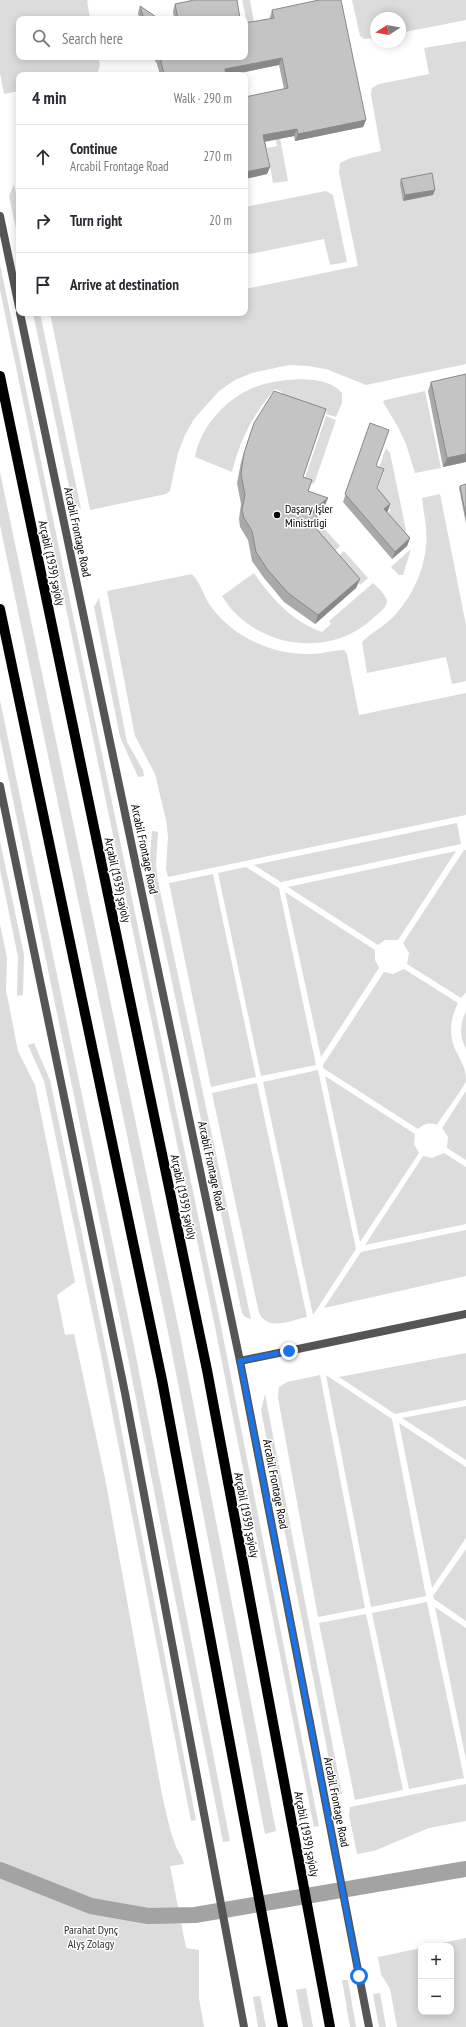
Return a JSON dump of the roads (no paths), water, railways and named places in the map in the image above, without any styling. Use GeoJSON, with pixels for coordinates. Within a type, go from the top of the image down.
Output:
{"type":"FeatureCollection","features":[{"type":"Feature","properties":{"kind":"main road","name":"Arçabil (1939) şaýoly"},"geometry":{"type":"LineString","coordinates":[[0,376],[206,1370],[330,2027]]}},
{"type":"Feature","properties":{"kind":"main road"},"geometry":{"type":"LineString","coordinates":[[0,609],[162,1380],[282,2027]]}},
{"type":"Feature","properties":{"kind":"street"},"geometry":{"type":"LineString","coordinates":[[0,216],[16,293]]}},
{"type":"Feature","properties":{"kind":"street","name":"Arcabil Frontage Road"},"geometry":{"type":"LineString","coordinates":[[21,316],[240,1361],[369,2027]]}},
{"type":"Feature","properties":{"kind":"street"},"geometry":{"type":"LineString","coordinates":[[0,786],[125,1393],[244,2027]]}},
{"type":"Feature","properties":{"kind":"street"},"geometry":{"type":"LineString","coordinates":[[240,1361],[466,1314]]}},
{"type":"Feature","properties":{"kind":"waterway"},"geometry":{"type":"LineString","coordinates":[[0,1870],[91,1906],[148,1916],[195,1915],[466,1869]]}},
{"type":"Feature","properties":{"kind":"place","name":"Daşary Işler Ministrligi"},"geometry":{"type":"Point","coordinates":[277,515]}},
{"type":"Feature","properties":{"kind":"park label","name":"Parahat Dynç Alyş Zolagy"},"geometry":{"type":"Point","coordinates":[91,1936]}}]}
